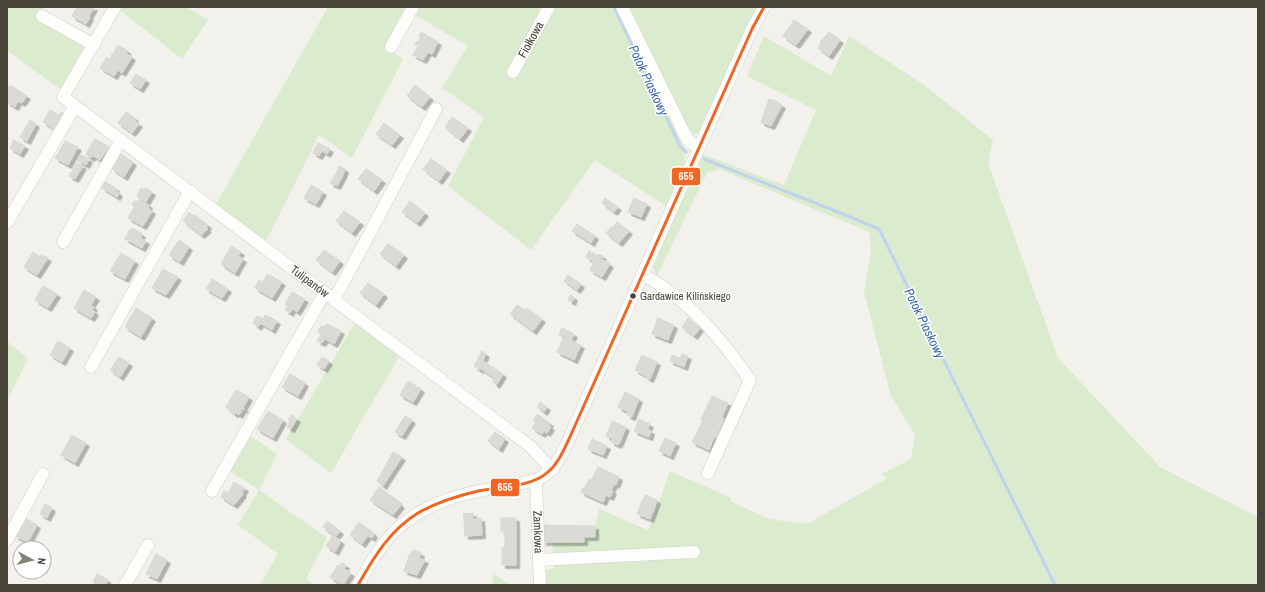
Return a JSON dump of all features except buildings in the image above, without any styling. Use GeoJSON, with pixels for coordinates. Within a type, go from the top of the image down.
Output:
{"type":"FeatureCollection","features":[{"type":"Feature","properties":{"kind":"street"},"geometry":{"type":"LineString","coordinates":[[42,16],[94,45],[115,7]]}},
{"type":"Feature","properties":{"kind":"street"},"geometry":{"type":"LineString","coordinates":[[391,47],[413,7]]}},
{"type":"Feature","properties":{"kind":"street","name":"Fiołkowa"},"geometry":{"type":"LineString","coordinates":[[513,72],[549,7]]}},
{"type":"Feature","properties":{"kind":"street"},"geometry":{"type":"LineString","coordinates":[[622,7],[687,139],[698,149]]}},
{"type":"Feature","properties":{"kind":"street"},"geometry":{"type":"LineString","coordinates":[[358,585],[373,559],[391,535],[405,522],[422,512],[457,496],[536,480],[552,470],[560,459],[752,29],[764,7]]}},
{"type":"Feature","properties":{"kind":"street","name":"Tulipanów"},"geometry":{"type":"LineString","coordinates":[[94,45],[63,97],[531,447],[552,470]]}},
{"type":"Feature","properties":{"kind":"street"},"geometry":{"type":"LineString","coordinates":[[7,223],[75,106]]}},
{"type":"Feature","properties":{"kind":"street"},"geometry":{"type":"LineString","coordinates":[[212,492],[329,297],[436,109]]}},
{"type":"Feature","properties":{"kind":"street"},"geometry":{"type":"LineString","coordinates":[[63,242],[121,140]]}},
{"type":"Feature","properties":{"kind":"street"},"geometry":{"type":"LineString","coordinates":[[91,367],[190,191]]}},
{"type":"Feature","properties":{"kind":"street"},"geometry":{"type":"LineString","coordinates":[[642,274],[660,284],[700,316],[728,349],[750,380],[708,473]]}},
{"type":"Feature","properties":{"kind":"street"},"geometry":{"type":"LineString","coordinates":[[7,540],[43,474]]}},
{"type":"Feature","properties":{"kind":"street","name":"Zamkowa"},"geometry":{"type":"LineString","coordinates":[[536,480],[540,585]]}},
{"type":"Feature","properties":{"kind":"street"},"geometry":{"type":"LineString","coordinates":[[125,585],[148,545]]}},
{"type":"Feature","properties":{"kind":"street"},"geometry":{"type":"LineString","coordinates":[[539,560],[694,552]]}},
{"type":"Feature","properties":{"kind":"green space"},"geometry":{"type":"Polygon","coordinates":[[[7,7],[44,7],[37,20],[85,48],[61,90],[7,50],[7,7]]]}},
{"type":"Feature","properties":{"kind":"green space"},"geometry":{"type":"Polygon","coordinates":[[[122,7],[186,7],[208,20],[182,59],[120,10],[122,7]]]}},
{"type":"Feature","properties":{"kind":"green space"},"geometry":{"type":"Polygon","coordinates":[[[328,7],[409,7],[415,14],[419,7],[618,7],[684,148],[685,162],[666,206],[595,160],[531,250],[448,186],[484,117],[442,88],[468,46],[415,15],[394,52],[403,59],[352,158],[319,135],[265,243],[215,206],[328,7]]]}},
{"type":"Feature","properties":{"kind":"green space"},"geometry":{"type":"Polygon","coordinates":[[[629,7],[756,7],[698,133],[694,135],[687,127],[629,7]]]}},
{"type":"Feature","properties":{"kind":"green space"},"geometry":{"type":"Polygon","coordinates":[[[764,36],[831,76],[849,36],[924,85],[993,140],[988,163],[1058,358],[1160,467],[1258,517],[1258,585],[533,585],[533,572],[554,569],[552,542],[543,525],[595,526],[599,509],[648,530],[670,471],[731,498],[730,501],[769,519],[807,524],[886,479],[882,474],[911,459],[915,435],[891,396],[864,292],[871,251],[869,232],[719,169],[707,173],[657,276],[653,267],[702,154],[784,185],[816,110],[747,76],[764,36]]]}},
{"type":"Feature","properties":{"kind":"green space"},"geometry":{"type":"Polygon","coordinates":[[[355,323],[399,357],[331,473],[286,439],[355,323]]]}},
{"type":"Feature","properties":{"kind":"green space"},"geometry":{"type":"Polygon","coordinates":[[[7,341],[28,359],[7,401],[7,341]]]}},
{"type":"Feature","properties":{"kind":"green space"},"geometry":{"type":"Polygon","coordinates":[[[249,435],[277,454],[259,490],[228,470],[249,435]]]}},
{"type":"Feature","properties":{"kind":"green space"},"geometry":{"type":"Polygon","coordinates":[[[259,490],[327,538],[306,579],[315,585],[260,585],[278,554],[238,525],[259,490]]]}},
{"type":"Feature","properties":{"kind":"green space"},"geometry":{"type":"Polygon","coordinates":[[[494,574],[510,585],[492,585],[494,574]]]}},
{"type":"Feature","properties":{"kind":"waterway","name":"Potok Piaskowy"},"geometry":{"type":"LineString","coordinates":[[614,7],[680,146],[686,152]]}},
{"type":"Feature","properties":{"kind":"waterway","name":"Potok Piaskowy"},"geometry":{"type":"LineString","coordinates":[[704,159],[879,229],[1055,585]]}},
{"type":"Feature","properties":{"kind":"transit line","name":"655"},"geometry":{"type":"LineString","coordinates":[[358,585],[370,564],[391,536],[399,527],[418,513],[462,495],[524,484],[541,477],[552,469],[569,439],[752,29],[764,7]]}},
{"type":"Feature","properties":{"kind":"place","name":"Gardawice Kilińskiego"},"geometry":{"type":"Point","coordinates":[633,296]}}]}
